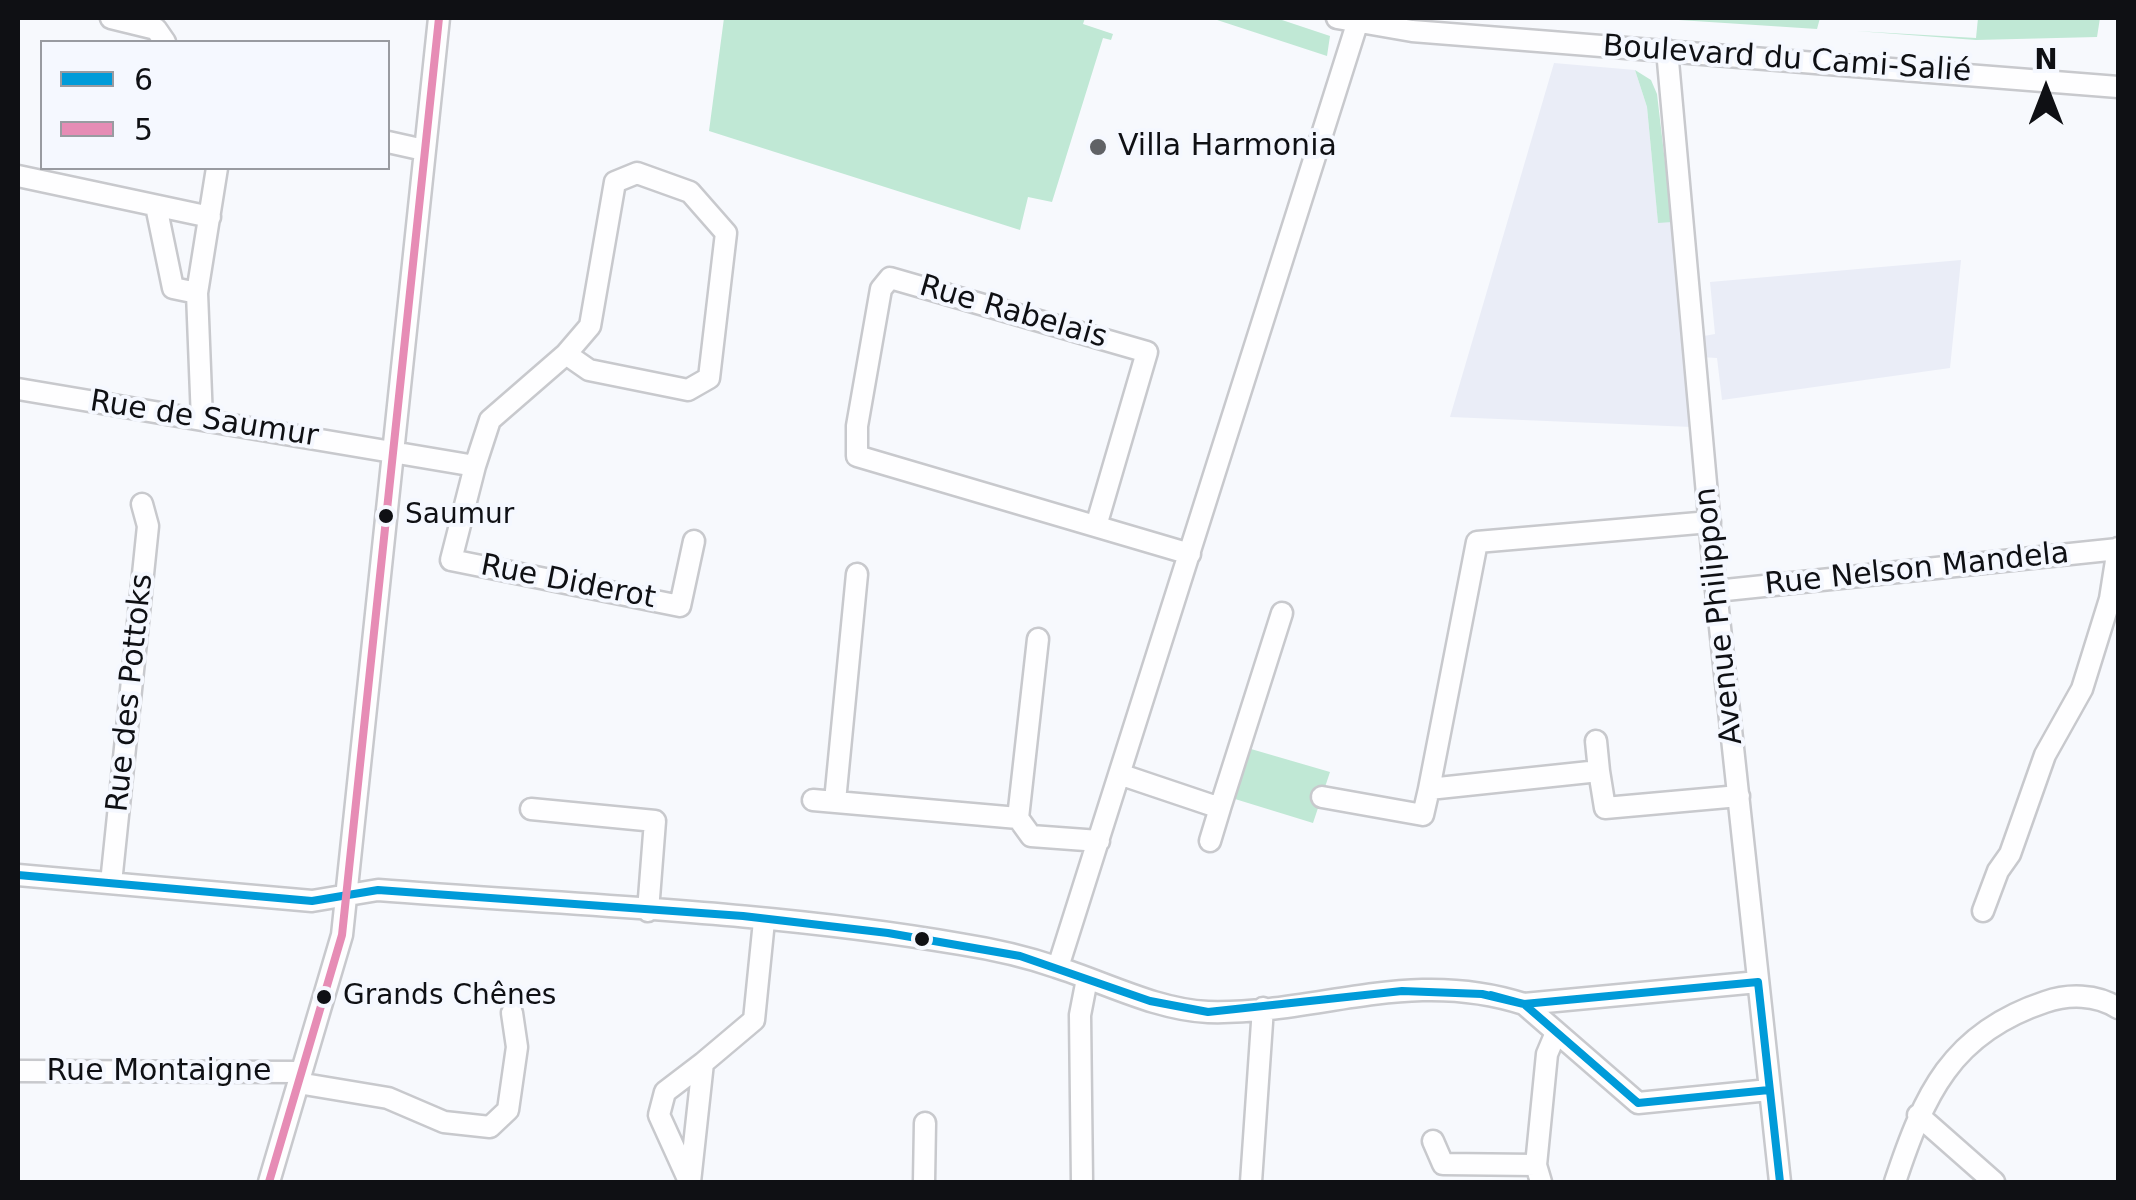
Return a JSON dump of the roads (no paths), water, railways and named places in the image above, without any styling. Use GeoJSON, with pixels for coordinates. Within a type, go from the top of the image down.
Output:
{"type":"FeatureCollection","features":[{"type":"Feature","properties":{"kind":"street"},"geometry":{"type":"LineString","coordinates":[[111,18],[156,29],[164,40]]}},
{"type":"Feature","properties":{"kind":"street"},"geometry":{"type":"LineString","coordinates":[[269,1182],[342,935],[439,18]]}},
{"type":"Feature","properties":{"kind":"street"},"geometry":{"type":"LineString","coordinates":[[1058,967],[1190,554],[1347,21]]}},
{"type":"Feature","properties":{"kind":"street","name":"Boulevard du Cami-Salié"},"geometry":{"type":"LineString","coordinates":[[1347,21],[2118,87]]}},
{"type":"Feature","properties":{"kind":"street","name":"Avenue Philippon"},"geometry":{"type":"LineString","coordinates":[[1666,50],[1716,591],[1780,1182]]}},
{"type":"Feature","properties":{"kind":"street"},"geometry":{"type":"LineString","coordinates":[[390,142],[424,150]]}},
{"type":"Feature","properties":{"kind":"street"},"geometry":{"type":"LineString","coordinates":[[202,420],[197,293],[217,170]]}},
{"type":"Feature","properties":{"kind":"street"},"geometry":{"type":"LineString","coordinates":[[391,451],[476,466],[490,420],[566,354],[590,326],[615,182],[638,173],[690,192],[726,233],[709,378],[688,390],[589,370],[566,354]]}},
{"type":"Feature","properties":{"kind":"street"},"geometry":{"type":"LineString","coordinates":[[18,176],[210,217]]}},
{"type":"Feature","properties":{"kind":"street"},"geometry":{"type":"LineString","coordinates":[[156,206],[173,288],[197,293]]}},
{"type":"Feature","properties":{"kind":"street","name":"Rue Rabelais"},"geometry":{"type":"LineString","coordinates":[[1096,526],[1147,352],[890,278],[881,289],[857,426],[857,456],[1190,554]]}},
{"type":"Feature","properties":{"kind":"street","name":"Rue de Saumur"},"geometry":{"type":"LineString","coordinates":[[18,388],[391,451]]}},
{"type":"Feature","properties":{"kind":"street","name":"Rue Diderot"},"geometry":{"type":"LineString","coordinates":[[476,466],[451,560],[680,606],[694,541]]}},
{"type":"Feature","properties":{"kind":"street","name":"Rue des Pottoks"},"geometry":{"type":"LineString","coordinates":[[111,883],[148,526],[142,504]]}},
{"type":"Feature","properties":{"kind":"street"},"geometry":{"type":"LineString","coordinates":[[1322,798],[1424,814],[1478,542],[1710,522]]}},
{"type":"Feature","properties":{"kind":"street","name":"Rue Nelson Mandela"},"geometry":{"type":"LineString","coordinates":[[1716,591],[2118,549],[2110,599],[2082,689],[2045,755],[2010,854],[1998,871],[1983,911]]}},
{"type":"Feature","properties":{"kind":"street"},"geometry":{"type":"LineString","coordinates":[[857,574],[824,801],[1018,818]]}},
{"type":"Feature","properties":{"kind":"street"},"geometry":{"type":"LineString","coordinates":[[1210,840],[1282,612]]}},
{"type":"Feature","properties":{"kind":"street"},"geometry":{"type":"LineString","coordinates":[[1038,638],[1018,818],[1031,836],[1099,842]]}},
{"type":"Feature","properties":{"kind":"street"},"geometry":{"type":"LineString","coordinates":[[1596,741],[1605,808],[1739,796]]}},
{"type":"Feature","properties":{"kind":"street"},"geometry":{"type":"LineString","coordinates":[[1430,788],[1600,770]]}},
{"type":"Feature","properties":{"kind":"street"},"geometry":{"type":"LineString","coordinates":[[1122,775],[1220,808]]}},
{"type":"Feature","properties":{"kind":"street"},"geometry":{"type":"LineString","coordinates":[[531,810],[655,821],[648,911]]}},
{"type":"Feature","properties":{"kind":"street"},"geometry":{"type":"LineString","coordinates":[[18,875],[312,901],[378,890],[764,921],[922,938],[1058,967],[1205,1012],[1263,1008],[1378,990],[1440,990],[1501,996],[1524,1004],[1758,982]]}},
{"type":"Feature","properties":{"kind":"street"},"geometry":{"type":"LineString","coordinates":[[702,1063],[690,1182],[659,1114],[665,1092],[754,1020],[764,921]]}},
{"type":"Feature","properties":{"kind":"street"},"geometry":{"type":"LineString","coordinates":[[1082,1182],[1080,1015],[1087,979]]}},
{"type":"Feature","properties":{"kind":"street"},"geometry":{"type":"LineString","coordinates":[[1895,1182],[1918,1115],[1933,1086],[1966,1044],[2009,1014],[2068,994],[2118,1008]]}},
{"type":"Feature","properties":{"kind":"street"},"geometry":{"type":"LineString","coordinates":[[1524,1004],[1638,1103],[1770,1090]]}},
{"type":"Feature","properties":{"kind":"street"},"geometry":{"type":"LineString","coordinates":[[1251,1182],[1263,1008]]}},
{"type":"Feature","properties":{"kind":"street","name":"Rue Montaigne"},"geometry":{"type":"LineString","coordinates":[[18,1071],[299,1077],[388,1098],[444,1122],[490,1128],[508,1110],[518,1048],[512,1013]]}},
{"type":"Feature","properties":{"kind":"street"},"geometry":{"type":"LineString","coordinates":[[1433,1140],[1443,1164],[1539,1174],[1547,1054],[1556,1035]]}},
{"type":"Feature","properties":{"kind":"street"},"geometry":{"type":"LineString","coordinates":[[1918,1115],[1994,1182]]}},
{"type":"Feature","properties":{"kind":"street"},"geometry":{"type":"LineString","coordinates":[[924,1182],[925,1122]]}},
{"type":"Feature","properties":{"kind":"place","name":"Villa Harmonia"},"geometry":{"type":"Point","coordinates":[1098,147]}},
{"type":"Feature","properties":{"kind":"place","name":"Saumur"},"geometry":{"type":"Point","coordinates":[386,516]}},
{"type":"Feature","properties":{"kind":"place","name":"Grands Chênes"},"geometry":{"type":"Point","coordinates":[324,997]}}]}
